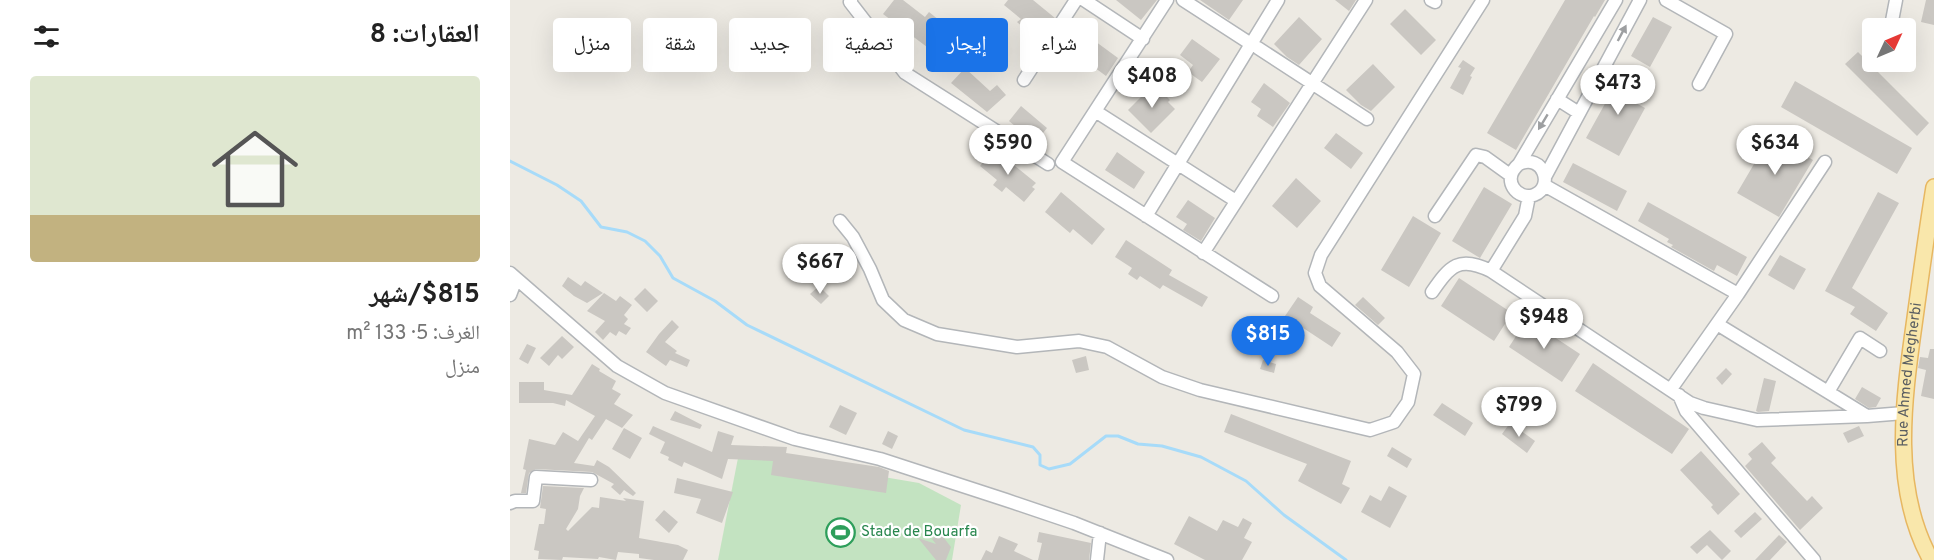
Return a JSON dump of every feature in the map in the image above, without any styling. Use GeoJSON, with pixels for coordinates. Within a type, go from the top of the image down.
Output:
{"type":"FeatureCollection","features":[{"type":"Feature","properties":{"kind":"main road","name":"Rue Ahmed Megherbi"},"geometry":{"type":"LineString","coordinates":[[1931,560],[1923,546],[1913,516],[1904,457],[1904,413],[1907,374],[1929,254],[1934,187]]}},
{"type":"Feature","properties":{"kind":"street"},"geometry":{"type":"LineString","coordinates":[[851,0],[850,2],[905,73],[1048,164]]}},
{"type":"Feature","properties":{"kind":"street"},"geometry":{"type":"LineString","coordinates":[[1024,80],[1076,0]]}},
{"type":"Feature","properties":{"kind":"street"},"geometry":{"type":"LineString","coordinates":[[1084,0],[1143,39]]}},
{"type":"Feature","properties":{"kind":"street"},"geometry":{"type":"LineString","coordinates":[[1167,0],[1062,162],[1272,296]]}},
{"type":"Feature","properties":{"kind":"street"},"geometry":{"type":"LineString","coordinates":[[1183,0],[1367,119]]}},
{"type":"Feature","properties":{"kind":"street"},"geometry":{"type":"LineString","coordinates":[[1146,216],[1255,46],[1278,0]]}},
{"type":"Feature","properties":{"kind":"street"},"geometry":{"type":"LineString","coordinates":[[1203,253],[1366,0]]}},
{"type":"Feature","properties":{"kind":"street"},"geometry":{"type":"LineString","coordinates":[[840,220],[853,237],[870,268],[883,300],[904,320],[937,334],[1017,347],[1079,341],[1107,347],[1162,377],[1200,390],[1370,430],[1394,422],[1408,402],[1414,374],[1397,352],[1320,286],[1315,273],[1321,255],[1483,0]]}},
{"type":"Feature","properties":{"kind":"street"},"geometry":{"type":"LineString","coordinates":[[1519,164],[1616,0]]}},
{"type":"Feature","properties":{"kind":"street"},"geometry":{"type":"LineString","coordinates":[[1544,181],[1544,171],[1536,163],[1525,161],[1513,169],[1510,175],[1510,182],[1518,193],[1529,196],[1539,192],[1640,0]]}},
{"type":"Feature","properties":{"kind":"street"},"geometry":{"type":"LineString","coordinates":[[1666,0],[1726,34],[1699,84]]}},
{"type":"Feature","properties":{"kind":"street"},"geometry":{"type":"LineString","coordinates":[[1893,18],[1896,0]]}},
{"type":"Feature","properties":{"kind":"street"},"geometry":{"type":"LineString","coordinates":[[1591,42],[1612,53]]}},
{"type":"Feature","properties":{"kind":"street"},"geometry":{"type":"LineString","coordinates":[[1557,99],[1579,113]]}},
{"type":"Feature","properties":{"kind":"street"},"geometry":{"type":"LineString","coordinates":[[1095,111],[1236,201]]}},
{"type":"Feature","properties":{"kind":"street"},"geometry":{"type":"LineString","coordinates":[[1435,216],[1476,155],[1485,157],[1510,175]]}},
{"type":"Feature","properties":{"kind":"street"},"geometry":{"type":"LineString","coordinates":[[1675,392],[1717,324],[1825,162]]}},
{"type":"Feature","properties":{"kind":"street"},"geometry":{"type":"LineString","coordinates":[[1544,181],[1738,294]]}},
{"type":"Feature","properties":{"kind":"street"},"geometry":{"type":"LineString","coordinates":[[1491,271],[1525,216],[1529,196]]}},
{"type":"Feature","properties":{"kind":"street"},"geometry":{"type":"LineString","coordinates":[[1432,292],[1450,269],[1458,264],[1479,265],[1675,392],[1704,408],[1757,420],[1904,413]]}},
{"type":"Feature","properties":{"kind":"street"},"geometry":{"type":"LineString","coordinates":[[510,295],[513,276]]}},
{"type":"Feature","properties":{"kind":"street"},"geometry":{"type":"LineString","coordinates":[[513,276],[617,366],[665,393],[795,439],[880,459],[1063,519],[1167,560]]}},
{"type":"Feature","properties":{"kind":"street"},"geometry":{"type":"LineString","coordinates":[[1717,324],[1867,416]]}},
{"type":"Feature","properties":{"kind":"street"},"geometry":{"type":"LineString","coordinates":[[1828,392],[1860,338],[1880,351]]}},
{"type":"Feature","properties":{"kind":"street"},"geometry":{"type":"LineString","coordinates":[[1675,392],[1686,411],[1814,560]]}},
{"type":"Feature","properties":{"kind":"street"},"geometry":{"type":"LineString","coordinates":[[510,503],[533,501],[536,477],[591,480]]}},
{"type":"Feature","properties":{"kind":"street"},"geometry":{"type":"LineString","coordinates":[[1097,560],[1100,533]]}},
{"type":"Feature","properties":{"kind":"green space","name":"Stade de Bouarfa"},"geometry":{"type":"Polygon","coordinates":[[[766,457],[919,483],[961,505],[952,560],[718,560],[738,458],[766,457]]]}},
{"type":"Feature","properties":{"kind":"building"},"geometry":{"type":"Polygon","coordinates":[[[894,0],[903,0],[925,17],[929,12],[936,18],[926,18],[926,46],[914,37],[914,18],[888,18],[883,14],[894,0]]]}},
{"type":"Feature","properties":{"kind":"building"},"geometry":{"type":"Polygon","coordinates":[[[1008,0],[1033,0],[1055,18],[1020,18],[1004,5],[1008,0]]]}},
{"type":"Feature","properties":{"kind":"building"},"geometry":{"type":"Polygon","coordinates":[[[1116,0],[1157,0],[1141,20],[1116,0]]]}},
{"type":"Feature","properties":{"kind":"building"},"geometry":{"type":"Polygon","coordinates":[[[1200,0],[1243,0],[1229,20],[1200,0]]]}},
{"type":"Feature","properties":{"kind":"building"},"geometry":{"type":"Polygon","coordinates":[[[1335,0],[1356,0],[1349,11],[1335,0]]]}},
{"type":"Feature","properties":{"kind":"building"},"geometry":{"type":"Polygon","coordinates":[[[1565,0],[1605,0],[1516,150],[1487,133],[1565,0]]]}},
{"type":"Feature","properties":{"kind":"building"},"geometry":{"type":"Polygon","coordinates":[[[1926,0],[1934,0],[1934,25],[1921,22],[1926,0]]]}},
{"type":"Feature","properties":{"kind":"building"},"geometry":{"type":"Polygon","coordinates":[[[1405,9],[1436,40],[1421,55],[1390,24],[1405,9]]]}},
{"type":"Feature","properties":{"kind":"building"},"geometry":{"type":"Polygon","coordinates":[[[1299,17],[1322,39],[1299,65],[1274,44],[1299,17]]]}},
{"type":"Feature","properties":{"kind":"building"},"geometry":{"type":"Polygon","coordinates":[[[1653,17],[1672,27],[1650,67],[1631,56],[1653,17]]]}},
{"type":"Feature","properties":{"kind":"building"},"geometry":{"type":"Polygon","coordinates":[[[1192,39],[1220,59],[1202,82],[1188,72],[1193,65],[1180,55],[1192,39]]]}},
{"type":"Feature","properties":{"kind":"building"},"geometry":{"type":"Polygon","coordinates":[[[1098,43],[1118,58],[1106,76],[1098,70],[1098,43]]]}},
{"type":"Feature","properties":{"kind":"building"},"geometry":{"type":"Polygon","coordinates":[[[1858,52],[1862,56],[1862,72],[1878,72],[1929,123],[1917,136],[1845,64],[1858,52]]]}},
{"type":"Feature","properties":{"kind":"building"},"geometry":{"type":"Polygon","coordinates":[[[1463,60],[1475,68],[1463,95],[1450,88],[1463,60]]]}},
{"type":"Feature","properties":{"kind":"building"},"geometry":{"type":"Polygon","coordinates":[[[1373,64],[1395,87],[1371,111],[1361,105],[1346,90],[1373,64]]]}},
{"type":"Feature","properties":{"kind":"building"},"geometry":{"type":"Polygon","coordinates":[[[961,72],[969,72],[990,91],[997,85],[1006,95],[987,112],[951,83],[961,72]]]}},
{"type":"Feature","properties":{"kind":"building"},"geometry":{"type":"Polygon","coordinates":[[[1622,73],[1643,84],[1634,102],[1645,108],[1619,156],[1586,138],[1622,73]]]}},
{"type":"Feature","properties":{"kind":"building"},"geometry":{"type":"Polygon","coordinates":[[[1795,81],[1912,148],[1897,174],[1781,107],[1795,81]]]}},
{"type":"Feature","properties":{"kind":"building"},"geometry":{"type":"Polygon","coordinates":[[[1264,83],[1290,103],[1273,127],[1257,116],[1261,109],[1251,102],[1264,83]]]}},
{"type":"Feature","properties":{"kind":"building"},"geometry":{"type":"Polygon","coordinates":[[[1154,84],[1170,100],[1168,102],[1175,109],[1151,133],[1128,110],[1154,84]]]}},
{"type":"Feature","properties":{"kind":"building"},"geometry":{"type":"Polygon","coordinates":[[[1021,106],[1047,128],[1035,143],[1009,121],[1021,106]]]}},
{"type":"Feature","properties":{"kind":"building"},"geometry":{"type":"Polygon","coordinates":[[[1336,133],[1363,153],[1351,169],[1324,148],[1336,133]]]}},
{"type":"Feature","properties":{"kind":"building"},"geometry":{"type":"Polygon","coordinates":[[[1771,135],[1813,160],[1779,217],[1737,193],[1771,135]]]}},
{"type":"Feature","properties":{"kind":"building"},"geometry":{"type":"Polygon","coordinates":[[[994,149],[1036,183],[1032,187],[1035,189],[1024,202],[1006,187],[1002,192],[993,185],[997,180],[980,166],[994,149]]]}},
{"type":"Feature","properties":{"kind":"building"},"geometry":{"type":"Polygon","coordinates":[[[1117,152],[1145,172],[1134,189],[1105,170],[1117,152]]]}},
{"type":"Feature","properties":{"kind":"building"},"geometry":{"type":"Polygon","coordinates":[[[1573,163],[1627,191],[1617,211],[1563,182],[1573,163]]]}},
{"type":"Feature","properties":{"kind":"building"},"geometry":{"type":"Polygon","coordinates":[[[1296,178],[1321,201],[1297,228],[1272,206],[1296,178]]]}},
{"type":"Feature","properties":{"kind":"building"},"geometry":{"type":"Polygon","coordinates":[[[1484,187],[1512,204],[1480,258],[1452,241],[1484,187]]]}},
{"type":"Feature","properties":{"kind":"building"},"geometry":{"type":"Polygon","coordinates":[[[1061,192],[1105,229],[1092,245],[1073,229],[1070,233],[1045,212],[1061,192]]]}},
{"type":"Feature","properties":{"kind":"building"},"geometry":{"type":"Polygon","coordinates":[[[1878,192],[1899,203],[1852,288],[1888,313],[1876,331],[1850,314],[1855,307],[1825,291],[1878,192]]]}},
{"type":"Feature","properties":{"kind":"building"},"geometry":{"type":"Polygon","coordinates":[[[1188,200],[1215,218],[1201,241],[1183,230],[1187,224],[1176,217],[1188,200]]]}},
{"type":"Feature","properties":{"kind":"building"},"geometry":{"type":"Polygon","coordinates":[[[1648,202],[1747,257],[1737,276],[1717,265],[1714,271],[1671,247],[1673,245],[1667,242],[1669,239],[1638,221],[1648,202]]]}},
{"type":"Feature","properties":{"kind":"building"},"geometry":{"type":"Polygon","coordinates":[[[1413,216],[1441,233],[1409,287],[1381,270],[1413,216]]]}},
{"type":"Feature","properties":{"kind":"building"},"geometry":{"type":"Polygon","coordinates":[[[1126,240],[1172,270],[1169,275],[1208,297],[1202,307],[1163,285],[1160,289],[1140,276],[1137,280],[1128,274],[1132,268],[1115,257],[1126,240]]]}},
{"type":"Feature","properties":{"kind":"building"},"geometry":{"type":"Polygon","coordinates":[[[1780,255],[1806,269],[1794,290],[1768,275],[1780,255]]]}},
{"type":"Feature","properties":{"kind":"building"},"geometry":{"type":"Polygon","coordinates":[[[568,277],[581,286],[585,281],[603,293],[587,303],[562,286],[568,277]]]}},
{"type":"Feature","properties":{"kind":"building"},"geometry":{"type":"Polygon","coordinates":[[[1459,278],[1512,313],[1494,341],[1441,306],[1459,278]]]}},
{"type":"Feature","properties":{"kind":"building"},"geometry":{"type":"Polygon","coordinates":[[[819,286],[829,296],[821,304],[810,294],[819,286]]]}},
{"type":"Feature","properties":{"kind":"building"},"geometry":{"type":"Polygon","coordinates":[[[645,288],[658,301],[647,312],[634,299],[645,288]]]}},
{"type":"Feature","properties":{"kind":"building"},"geometry":{"type":"Polygon","coordinates":[[[604,293],[616,301],[620,296],[632,305],[624,315],[628,319],[624,324],[631,328],[626,335],[619,331],[616,336],[610,332],[603,340],[595,332],[605,321],[587,311],[604,293]]]}},
{"type":"Feature","properties":{"kind":"building"},"geometry":{"type":"Polygon","coordinates":[[[1298,297],[1313,307],[1310,313],[1341,333],[1332,347],[1285,316],[1298,297]]]}},
{"type":"Feature","properties":{"kind":"building"},"geometry":{"type":"Polygon","coordinates":[[[1363,297],[1385,318],[1378,325],[1355,305],[1363,297]]]}},
{"type":"Feature","properties":{"kind":"building"},"geometry":{"type":"Polygon","coordinates":[[[1527,319],[1580,354],[1562,382],[1509,347],[1527,319]]]}},
{"type":"Feature","properties":{"kind":"building"},"geometry":{"type":"Polygon","coordinates":[[[672,320],[679,327],[665,342],[677,351],[675,353],[690,360],[687,367],[670,360],[666,366],[646,352],[672,320]]]}},
{"type":"Feature","properties":{"kind":"building"},"geometry":{"type":"Polygon","coordinates":[[[562,336],[574,347],[562,359],[558,355],[549,366],[540,358],[562,336]]]}},
{"type":"Feature","properties":{"kind":"building"},"geometry":{"type":"Polygon","coordinates":[[[527,344],[536,348],[528,364],[519,359],[527,344]]]}},
{"type":"Feature","properties":{"kind":"building"},"geometry":{"type":"Polygon","coordinates":[[[1930,349],[1934,349],[1934,399],[1921,396],[1926,370],[1918,368],[1920,357],[1928,358],[1930,349]]]}},
{"type":"Feature","properties":{"kind":"building"},"geometry":{"type":"Polygon","coordinates":[[[1086,356],[1089,370],[1076,373],[1072,360],[1086,356]]]}},
{"type":"Feature","properties":{"kind":"building"},"geometry":{"type":"Polygon","coordinates":[[[1263,360],[1276,364],[1274,373],[1260,369],[1263,360]]]}},
{"type":"Feature","properties":{"kind":"building"},"geometry":{"type":"Polygon","coordinates":[[[1593,363],[1689,429],[1672,454],[1575,391],[1593,363]]]}},
{"type":"Feature","properties":{"kind":"building"},"geometry":{"type":"Polygon","coordinates":[[[592,364],[616,381],[612,389],[621,394],[614,404],[633,415],[622,428],[606,419],[592,440],[589,438],[574,463],[594,466],[597,460],[609,467],[636,493],[633,496],[624,490],[620,495],[611,487],[614,484],[592,472],[536,469],[529,473],[526,493],[521,493],[529,439],[555,445],[563,432],[578,441],[595,416],[566,400],[565,406],[553,403],[519,403],[519,382],[544,382],[544,390],[572,395],[592,364]]]}},
{"type":"Feature","properties":{"kind":"building"},"geometry":{"type":"Polygon","coordinates":[[[1726,368],[1732,374],[1722,385],[1716,378],[1726,368]]]}},
{"type":"Feature","properties":{"kind":"building"},"geometry":{"type":"Polygon","coordinates":[[[1764,378],[1776,381],[1769,411],[1758,412],[1756,411],[1764,378]]]}},
{"type":"Feature","properties":{"kind":"building"},"geometry":{"type":"Polygon","coordinates":[[[1862,387],[1881,398],[1876,407],[1869,408],[1855,399],[1862,387]]]}},
{"type":"Feature","properties":{"kind":"building"},"geometry":{"type":"Polygon","coordinates":[[[1442,403],[1473,423],[1465,436],[1433,415],[1442,403]]]}},
{"type":"Feature","properties":{"kind":"building"},"geometry":{"type":"Polygon","coordinates":[[[840,405],[857,413],[846,435],[829,427],[840,405]]]}},
{"type":"Feature","properties":{"kind":"building"},"geometry":{"type":"Polygon","coordinates":[[[675,411],[702,425],[700,429],[670,420],[675,411]]]}},
{"type":"Feature","properties":{"kind":"building"},"geometry":{"type":"Polygon","coordinates":[[[1231,414],[1351,461],[1342,484],[1350,488],[1341,504],[1298,481],[1307,464],[1224,432],[1231,414]]]}},
{"type":"Feature","properties":{"kind":"building"},"geometry":{"type":"Polygon","coordinates":[[[1510,423],[1535,441],[1527,453],[1502,434],[1510,423]]]}},
{"type":"Feature","properties":{"kind":"building"},"geometry":{"type":"Polygon","coordinates":[[[653,426],[712,452],[718,431],[734,436],[731,445],[787,447],[786,453],[879,467],[889,471],[886,493],[771,475],[773,461],[728,459],[722,479],[684,462],[682,467],[668,460],[669,457],[660,453],[665,442],[649,434],[653,426]]]}},
{"type":"Feature","properties":{"kind":"building"},"geometry":{"type":"Polygon","coordinates":[[[1859,426],[1864,436],[1848,443],[1843,433],[1859,426]]]}},
{"type":"Feature","properties":{"kind":"building"},"geometry":{"type":"Polygon","coordinates":[[[624,428],[642,438],[630,459],[612,449],[624,428]]]}},
{"type":"Feature","properties":{"kind":"building"},"geometry":{"type":"Polygon","coordinates":[[[888,431],[898,436],[892,449],[882,444],[888,431]]]}},
{"type":"Feature","properties":{"kind":"building"},"geometry":{"type":"Polygon","coordinates":[[[1762,442],[1776,458],[1771,463],[1807,501],[1812,496],[1823,508],[1800,530],[1745,466],[1752,459],[1748,454],[1762,442]]]}},
{"type":"Feature","properties":{"kind":"building"},"geometry":{"type":"Polygon","coordinates":[[[1392,447],[1412,459],[1407,468],[1387,456],[1392,447]]]}},
{"type":"Feature","properties":{"kind":"building"},"geometry":{"type":"Polygon","coordinates":[[[1701,451],[1740,494],[1718,515],[1711,507],[1713,505],[1680,470],[1701,451]]]}},
{"type":"Feature","properties":{"kind":"building"},"geometry":{"type":"Polygon","coordinates":[[[677,478],[733,492],[722,523],[696,513],[701,499],[674,493],[677,478]]]}},
{"type":"Feature","properties":{"kind":"building"},"geometry":{"type":"Polygon","coordinates":[[[543,486],[584,488],[578,509],[566,529],[568,531],[592,507],[599,508],[600,497],[644,501],[639,538],[678,545],[688,550],[683,560],[654,560],[639,558],[639,554],[618,552],[616,560],[599,557],[598,559],[563,557],[562,560],[538,559],[539,551],[534,550],[539,524],[544,524],[546,509],[540,508],[543,486]]]}},
{"type":"Feature","properties":{"kind":"building"},"geometry":{"type":"Polygon","coordinates":[[[1389,486],[1407,496],[1390,528],[1361,512],[1370,495],[1381,501],[1389,486]]]}},
{"type":"Feature","properties":{"kind":"building"},"geometry":{"type":"Polygon","coordinates":[[[664,510],[678,522],[669,533],[655,520],[664,510]]]}},
{"type":"Feature","properties":{"kind":"building"},"geometry":{"type":"Polygon","coordinates":[[[1755,512],[1762,519],[1741,538],[1734,531],[1755,512]]]}},
{"type":"Feature","properties":{"kind":"building"},"geometry":{"type":"Polygon","coordinates":[[[1189,516],[1217,531],[1223,520],[1238,527],[1243,518],[1252,523],[1244,538],[1252,542],[1242,560],[1205,560],[1174,544],[1189,516]]]}},
{"type":"Feature","properties":{"kind":"building"},"geometry":{"type":"Polygon","coordinates":[[[1710,530],[1731,551],[1722,560],[1707,545],[1697,554],[1690,547],[1710,530]]]}},
{"type":"Feature","properties":{"kind":"building"},"geometry":{"type":"Polygon","coordinates":[[[1039,532],[1091,543],[1089,560],[1038,560],[1042,543],[1037,542],[1039,532]]]}},
{"type":"Feature","properties":{"kind":"building"},"geometry":{"type":"Polygon","coordinates":[[[940,533],[951,547],[946,560],[936,560],[918,538],[936,544],[932,539],[940,533]]]}},
{"type":"Feature","properties":{"kind":"building"},"geometry":{"type":"Polygon","coordinates":[[[1779,535],[1787,542],[1770,560],[1755,560],[1779,535]]]}},
{"type":"Feature","properties":{"kind":"building"},"geometry":{"type":"Polygon","coordinates":[[[999,536],[1018,544],[1014,551],[1033,560],[981,560],[986,550],[992,553],[999,536]]]}},
{"type":"Feature","properties":{"kind":"waterway"},"geometry":{"type":"LineString","coordinates":[[510,161],[557,185],[581,201],[601,227],[627,232],[645,241],[660,256],[673,278],[715,301],[747,325],[964,430],[1033,447],[1040,455],[1040,465],[1049,469],[1070,464],[1106,436],[1118,436],[1138,444],[1162,446],[1201,457],[1246,481],[1284,515],[1346,560]]}},
{"type":"Feature","properties":{"kind":"place","name":"Stade de Bouarfa"},"geometry":{"type":"Point","coordinates":[840,532]}}]}
